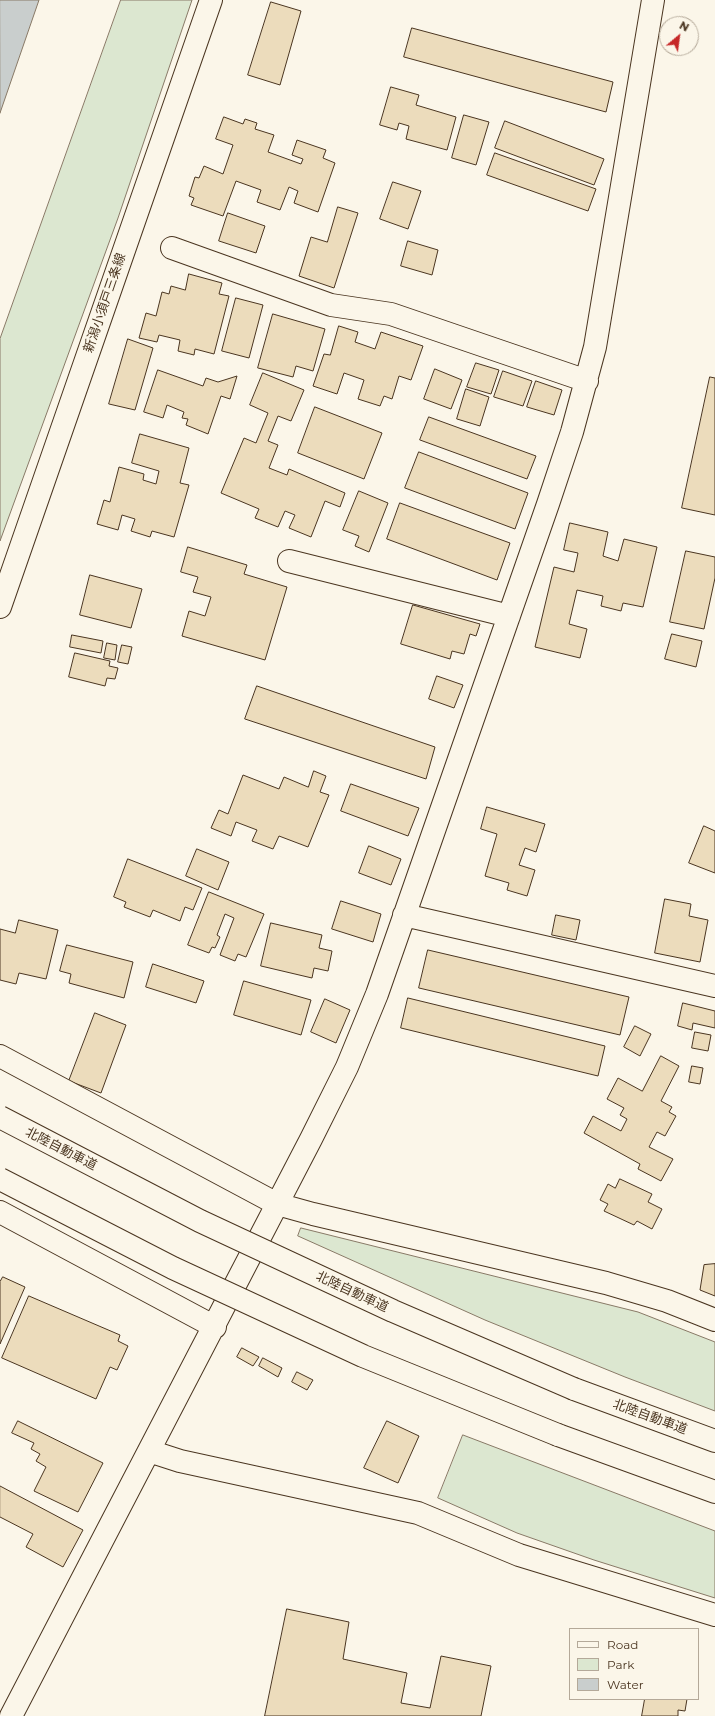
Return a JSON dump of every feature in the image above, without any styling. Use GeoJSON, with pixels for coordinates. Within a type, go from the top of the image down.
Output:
{"type":"FeatureCollection","features":[{"type":"Feature","properties":{"kind":"main road","name":"新潟小須戸三条線"},"geometry":{"type":"LineString","coordinates":[[0,607],[210,0]]}},
{"type":"Feature","properties":{"kind":"main road"},"geometry":{"type":"LineString","coordinates":[[11,1716],[312,1139],[347,1067],[377,994],[548,504],[587,381],[596,348],[653,0]]}},
{"type":"Feature","properties":{"kind":"main road"},"geometry":{"type":"LineString","coordinates":[[172,248],[331,305],[391,314],[587,381]]}},
{"type":"Feature","properties":{"kind":"main road"},"geometry":{"type":"LineString","coordinates":[[289,561],[509,616]]}},
{"type":"Feature","properties":{"kind":"main road"},"geometry":{"type":"LineString","coordinates":[[404,915],[715,986]]}},
{"type":"Feature","properties":{"kind":"main road"},"geometry":{"type":"LineString","coordinates":[[0,1056],[277,1204],[313,1214],[606,1283],[667,1301],[715,1320]]}},
{"type":"Feature","properties":{"kind":"main road","name":"北陸自動車道"},"geometry":{"type":"LineString","coordinates":[[0,1117],[207,1224],[393,1311],[574,1389],[715,1441]]}},
{"type":"Feature","properties":{"kind":"main road"},"geometry":{"type":"LineString","coordinates":[[0,1179],[173,1268],[363,1356],[558,1435],[715,1492]]}},
{"type":"Feature","properties":{"kind":"main road"},"geometry":{"type":"LineString","coordinates":[[0,1212],[215,1327]]}},
{"type":"Feature","properties":{"kind":"main road"},"geometry":{"type":"LineString","coordinates":[[149,1451],[180,1462],[418,1514],[518,1555],[715,1615]]}},
{"type":"Feature","properties":{"kind":"green space"},"geometry":{"type":"Polygon","coordinates":[[[121,0],[192,0],[118,218],[0,541],[0,339],[121,0]]]}},
{"type":"Feature","properties":{"kind":"green space"},"geometry":{"type":"Polygon","coordinates":[[[301,1228],[638,1312],[715,1342],[715,1411],[625,1377],[485,1320],[298,1236],[301,1228]]]}},
{"type":"Feature","properties":{"kind":"green space"},"geometry":{"type":"Polygon","coordinates":[[[463,1435],[715,1531],[715,1598],[594,1560],[517,1533],[438,1498],[463,1435]]]}},
{"type":"Feature","properties":{"kind":"water"},"geometry":{"type":"Polygon","coordinates":[[[0,0],[39,0],[0,113],[0,0]]]}},
{"type":"Feature","properties":{"kind":"building"},"geometry":{"type":"Polygon","coordinates":[[[271,2],[301,11],[280,85],[248,75],[271,2]]]}},
{"type":"Feature","properties":{"kind":"building"},"geometry":{"type":"Polygon","coordinates":[[[412,28],[613,82],[606,112],[404,57],[412,28]]]}},
{"type":"Feature","properties":{"kind":"building"},"geometry":{"type":"Polygon","coordinates":[[[391,87],[419,95],[416,105],[456,117],[447,150],[406,139],[409,126],[399,123],[397,130],[380,125],[391,87]]]}},
{"type":"Feature","properties":{"kind":"building"},"geometry":{"type":"Polygon","coordinates":[[[464,115],[489,122],[476,165],[452,158],[464,115]]]}},
{"type":"Feature","properties":{"kind":"building"},"geometry":{"type":"Polygon","coordinates":[[[224,117],[243,124],[245,119],[257,123],[255,129],[274,135],[268,152],[301,164],[303,159],[292,155],[297,140],[326,150],[323,158],[335,163],[318,212],[294,203],[298,191],[289,187],[280,210],[257,202],[261,190],[236,181],[223,216],[191,205],[194,198],[189,196],[195,177],[199,178],[204,166],[223,174],[233,145],[216,139],[224,117]]]}},
{"type":"Feature","properties":{"kind":"building"},"geometry":{"type":"Polygon","coordinates":[[[505,121],[604,159],[594,185],[495,148],[505,121]]]}},
{"type":"Feature","properties":{"kind":"building"},"geometry":{"type":"Polygon","coordinates":[[[495,153],[596,189],[588,211],[487,175],[495,153]]]}},
{"type":"Feature","properties":{"kind":"building"},"geometry":{"type":"Polygon","coordinates":[[[393,182],[421,191],[408,229],[380,219],[393,182]]]}},
{"type":"Feature","properties":{"kind":"building"},"geometry":{"type":"Polygon","coordinates":[[[338,207],[358,213],[334,288],[299,276],[311,237],[327,242],[338,207]]]}},
{"type":"Feature","properties":{"kind":"building"},"geometry":{"type":"Polygon","coordinates":[[[228,213],[265,226],[256,253],[219,241],[228,213]]]}},
{"type":"Feature","properties":{"kind":"building"},"geometry":{"type":"Polygon","coordinates":[[[408,241],[438,250],[432,275],[401,266],[408,241]]]}},
{"type":"Feature","properties":{"kind":"building"},"geometry":{"type":"Polygon","coordinates":[[[189,274],[222,283],[219,294],[229,296],[214,354],[195,349],[194,355],[178,351],[180,340],[159,335],[157,342],[139,338],[146,313],[156,316],[162,292],[169,294],[171,286],[185,290],[189,274]]]}},
{"type":"Feature","properties":{"kind":"building"},"geometry":{"type":"Polygon","coordinates":[[[236,298],[263,305],[249,358],[222,351],[236,298]]]}},
{"type":"Feature","properties":{"kind":"building"},"geometry":{"type":"Polygon","coordinates":[[[273,314],[325,329],[313,371],[296,366],[293,377],[258,368],[273,314]]]}},
{"type":"Feature","properties":{"kind":"building"},"geometry":{"type":"Polygon","coordinates":[[[339,326],[358,332],[355,342],[375,349],[381,332],[423,346],[411,380],[399,376],[392,399],[384,396],[380,406],[358,399],[364,380],[344,373],[337,394],[313,386],[324,354],[330,355],[339,326]]]}},
{"type":"Feature","properties":{"kind":"building"},"geometry":{"type":"Polygon","coordinates":[[[128,339],[153,348],[135,410],[109,404],[128,339]]]}},
{"type":"Feature","properties":{"kind":"building"},"geometry":{"type":"Polygon","coordinates":[[[476,363],[499,370],[491,394],[467,387],[476,363]]]}},
{"type":"Feature","properties":{"kind":"building"},"geometry":{"type":"Polygon","coordinates":[[[435,369],[462,380],[451,409],[424,399],[435,369]]]}},
{"type":"Feature","properties":{"kind":"building"},"geometry":{"type":"Polygon","coordinates":[[[158,370],[203,386],[206,378],[218,382],[237,376],[230,399],[221,396],[208,434],[186,425],[188,419],[182,418],[184,412],[167,405],[163,418],[144,412],[158,370]]]}},
{"type":"Feature","properties":{"kind":"building"},"geometry":{"type":"Polygon","coordinates":[[[503,371],[532,381],[523,406],[494,397],[503,371]]]}},
{"type":"Feature","properties":{"kind":"building"},"geometry":{"type":"Polygon","coordinates":[[[263,373],[304,390],[291,421],[278,416],[268,441],[278,445],[269,468],[287,475],[289,469],[345,493],[340,507],[325,501],[311,537],[289,528],[295,515],[285,511],[278,527],[255,518],[259,509],[221,493],[244,438],[256,443],[268,413],[250,405],[263,373]]]}},
{"type":"Feature","properties":{"kind":"building"},"geometry":{"type":"Polygon","coordinates":[[[710,377],[715,378],[715,515],[682,508],[710,377]]]}},
{"type":"Feature","properties":{"kind":"building"},"geometry":{"type":"Polygon","coordinates":[[[536,381],[562,390],[554,415],[527,407],[536,381]]]}},
{"type":"Feature","properties":{"kind":"building"},"geometry":{"type":"Polygon","coordinates":[[[466,389],[489,397],[480,426],[457,419],[466,389]]]}},
{"type":"Feature","properties":{"kind":"building"},"geometry":{"type":"Polygon","coordinates":[[[315,407],[382,433],[364,479],[298,453],[315,407]]]}},
{"type":"Feature","properties":{"kind":"building"},"geometry":{"type":"Polygon","coordinates":[[[429,417],[536,456],[527,479],[420,440],[429,417]]]}},
{"type":"Feature","properties":{"kind":"building"},"geometry":{"type":"Polygon","coordinates":[[[140,434],[189,448],[180,483],[189,485],[174,537],[152,531],[150,537],[131,531],[135,519],[122,515],[118,530],[97,524],[104,500],[110,502],[119,467],[144,474],[143,480],[156,484],[159,471],[132,463],[140,434]]]}},
{"type":"Feature","properties":{"kind":"building"},"geometry":{"type":"Polygon","coordinates":[[[419,452],[528,493],[515,529],[405,488],[419,452]]]}},
{"type":"Feature","properties":{"kind":"building"},"geometry":{"type":"Polygon","coordinates":[[[359,491],[388,503],[369,552],[355,546],[359,536],[343,530],[359,491]]]}},
{"type":"Feature","properties":{"kind":"building"},"geometry":{"type":"Polygon","coordinates":[[[400,503],[510,543],[497,580],[387,539],[400,503]]]}},
{"type":"Feature","properties":{"kind":"building"},"geometry":{"type":"Polygon","coordinates":[[[570,523],[608,532],[603,556],[618,561],[624,539],[657,547],[643,607],[623,603],[621,611],[601,606],[603,596],[577,590],[569,624],[587,629],[580,658],[535,647],[554,567],[574,572],[578,553],[564,550],[570,523]]]}},
{"type":"Feature","properties":{"kind":"building"},"geometry":{"type":"Polygon","coordinates":[[[188,547],[247,565],[244,574],[287,587],[265,660],[182,636],[189,611],[205,616],[211,597],[193,592],[198,577],[181,572],[188,547]]]}},
{"type":"Feature","properties":{"kind":"building"},"geometry":{"type":"Polygon","coordinates":[[[686,551],[715,557],[715,578],[704,629],[670,622],[686,551]]]}},
{"type":"Feature","properties":{"kind":"building"},"geometry":{"type":"Polygon","coordinates":[[[90,575],[142,589],[131,628],[80,615],[90,575]]]}},
{"type":"Feature","properties":{"kind":"building"},"geometry":{"type":"Polygon","coordinates":[[[413,605],[480,624],[476,636],[470,634],[464,654],[452,651],[450,659],[401,644],[413,605]]]}},
{"type":"Feature","properties":{"kind":"building"},"geometry":{"type":"Polygon","coordinates":[[[672,634],[702,641],[696,667],[665,659],[672,634]]]}},
{"type":"Feature","properties":{"kind":"building"},"geometry":{"type":"Polygon","coordinates":[[[72,635],[103,641],[101,653],[70,647],[72,635]]]}},
{"type":"Feature","properties":{"kind":"building"},"geometry":{"type":"Polygon","coordinates":[[[107,643],[117,645],[115,660],[104,658],[107,643]]]}},
{"type":"Feature","properties":{"kind":"building"},"geometry":{"type":"Polygon","coordinates":[[[122,645],[132,647],[128,664],[118,662],[122,645]]]}},
{"type":"Feature","properties":{"kind":"building"},"geometry":{"type":"Polygon","coordinates":[[[75,653],[110,661],[109,666],[118,668],[115,679],[107,678],[105,686],[69,677],[75,653]]]}},
{"type":"Feature","properties":{"kind":"building"},"geometry":{"type":"Polygon","coordinates":[[[437,676],[463,685],[454,708],[429,699],[437,676]]]}},
{"type":"Feature","properties":{"kind":"building"},"geometry":{"type":"Polygon","coordinates":[[[257,686],[435,747],[426,779],[245,719],[257,686]]]}},
{"type":"Feature","properties":{"kind":"building"},"geometry":{"type":"Polygon","coordinates":[[[314,771],[326,776],[320,792],[329,795],[308,847],[279,836],[273,849],[252,841],[257,830],[236,822],[231,836],[211,828],[219,810],[228,814],[243,775],[279,789],[284,777],[308,787],[314,771]]]}},
{"type":"Feature","properties":{"kind":"building"},"geometry":{"type":"Polygon","coordinates":[[[351,784],[419,808],[408,836],[341,811],[351,784]]]}},
{"type":"Feature","properties":{"kind":"building"},"geometry":{"type":"Polygon","coordinates":[[[487,807],[545,824],[536,852],[525,848],[519,865],[535,870],[527,896],[507,890],[509,883],[485,876],[497,834],[481,829],[487,807]]]}},
{"type":"Feature","properties":{"kind":"building"},"geometry":{"type":"Polygon","coordinates":[[[704,826],[715,831],[715,873],[689,863],[704,826]]]}},
{"type":"Feature","properties":{"kind":"building"},"geometry":{"type":"Polygon","coordinates":[[[369,846],[401,859],[391,885],[359,873],[369,846]]]}},
{"type":"Feature","properties":{"kind":"building"},"geometry":{"type":"Polygon","coordinates":[[[197,849],[229,862],[218,890],[186,876],[197,849]]]}},
{"type":"Feature","properties":{"kind":"building"},"geometry":{"type":"Polygon","coordinates":[[[128,859],[202,888],[193,910],[185,907],[180,921],[153,910],[150,917],[124,907],[126,902],[114,897],[128,859]]]}},
{"type":"Feature","properties":{"kind":"building"},"geometry":{"type":"Polygon","coordinates":[[[209,892],[264,914],[246,957],[238,954],[235,961],[220,955],[234,918],[225,914],[217,935],[220,937],[215,948],[212,947],[209,953],[188,945],[209,892]]]}},
{"type":"Feature","properties":{"kind":"building"},"geometry":{"type":"Polygon","coordinates":[[[665,899],[691,904],[689,916],[708,920],[700,962],[655,953],[665,899]]]}},
{"type":"Feature","properties":{"kind":"building"},"geometry":{"type":"Polygon","coordinates":[[[341,901],[381,914],[373,942],[332,929],[341,901]]]}},
{"type":"Feature","properties":{"kind":"building"},"geometry":{"type":"Polygon","coordinates":[[[556,915],[580,920],[576,940],[552,935],[556,915]]]}},
{"type":"Feature","properties":{"kind":"building"},"geometry":{"type":"Polygon","coordinates":[[[19,920],[58,930],[46,979],[19,973],[16,984],[0,980],[0,929],[15,933],[19,920]]]}},
{"type":"Feature","properties":{"kind":"building"},"geometry":{"type":"Polygon","coordinates":[[[271,923],[322,935],[319,948],[332,951],[328,971],[314,968],[312,978],[261,966],[271,923]]]}},
{"type":"Feature","properties":{"kind":"building"},"geometry":{"type":"Polygon","coordinates":[[[67,945],[133,962],[124,998],[69,983],[71,974],[60,971],[67,945]]]}},
{"type":"Feature","properties":{"kind":"building"},"geometry":{"type":"Polygon","coordinates":[[[428,950],[629,997],[620,1035],[419,988],[428,950]]]}},
{"type":"Feature","properties":{"kind":"building"},"geometry":{"type":"Polygon","coordinates":[[[153,964],[204,981],[196,1003],[146,987],[153,964]]]}},
{"type":"Feature","properties":{"kind":"building"},"geometry":{"type":"Polygon","coordinates":[[[244,981],[311,1000],[301,1035],[234,1015],[244,981]]]}},
{"type":"Feature","properties":{"kind":"building"},"geometry":{"type":"Polygon","coordinates":[[[408,998],[605,1046],[598,1076],[401,1028],[408,998]]]}},
{"type":"Feature","properties":{"kind":"building"},"geometry":{"type":"Polygon","coordinates":[[[325,999],[350,1010],[336,1043],[311,1032],[325,999]]]}},
{"type":"Feature","properties":{"kind":"building"},"geometry":{"type":"Polygon","coordinates":[[[683,1003],[715,1011],[715,1028],[693,1023],[692,1030],[678,1026],[683,1003]]]}},
{"type":"Feature","properties":{"kind":"building"},"geometry":{"type":"Polygon","coordinates":[[[95,1013],[126,1025],[101,1093],[69,1081],[95,1013]]]}},
{"type":"Feature","properties":{"kind":"building"},"geometry":{"type":"Polygon","coordinates":[[[635,1026],[651,1034],[640,1056],[624,1047],[635,1026]]]}},
{"type":"Feature","properties":{"kind":"building"},"geometry":{"type":"Polygon","coordinates":[[[695,1032],[711,1035],[708,1051],[692,1048],[695,1032]]]}},
{"type":"Feature","properties":{"kind":"building"},"geometry":{"type":"Polygon","coordinates":[[[661,1056],[679,1066],[661,1101],[672,1107],[669,1112],[676,1116],[665,1136],[657,1132],[649,1147],[673,1159],[661,1181],[638,1169],[640,1164],[584,1133],[593,1116],[621,1131],[627,1119],[620,1115],[624,1108],[607,1099],[618,1078],[642,1091],[661,1056]]]}},
{"type":"Feature","properties":{"kind":"building"},"geometry":{"type":"Polygon","coordinates":[[[692,1066],[703,1068],[700,1084],[689,1082],[692,1066]]]}},
{"type":"Feature","properties":{"kind":"building"},"geometry":{"type":"Polygon","coordinates":[[[620,1179],[652,1194],[648,1202],[662,1209],[652,1229],[637,1221],[634,1225],[604,1211],[608,1204],[600,1200],[608,1184],[615,1188],[620,1179]]]}},
{"type":"Feature","properties":{"kind":"building"},"geometry":{"type":"Polygon","coordinates":[[[715,1264],[715,1296],[700,1290],[704,1265],[715,1264]]]}},
{"type":"Feature","properties":{"kind":"building"},"geometry":{"type":"Polygon","coordinates":[[[3,1277],[25,1287],[0,1344],[0,1282],[3,1277]]]}},
{"type":"Feature","properties":{"kind":"building"},"geometry":{"type":"Polygon","coordinates":[[[29,1296],[120,1335],[118,1341],[128,1346],[117,1370],[110,1367],[96,1399],[2,1358],[29,1296]]]}},
{"type":"Feature","properties":{"kind":"building"},"geometry":{"type":"Polygon","coordinates":[[[242,1348],[259,1357],[253,1366],[237,1357],[242,1348]]]}},
{"type":"Feature","properties":{"kind":"building"},"geometry":{"type":"Polygon","coordinates":[[[263,1358],[282,1368],[278,1377],[259,1366],[263,1358]]]}},
{"type":"Feature","properties":{"kind":"building"},"geometry":{"type":"Polygon","coordinates":[[[297,1372],[313,1380],[307,1390],[292,1382],[297,1372]]]}},
{"type":"Feature","properties":{"kind":"building"},"geometry":{"type":"Polygon","coordinates":[[[18,1421],[103,1463],[78,1512],[34,1491],[46,1467],[36,1461],[40,1454],[31,1449],[34,1443],[12,1433],[18,1421]]]}},
{"type":"Feature","properties":{"kind":"building"},"geometry":{"type":"Polygon","coordinates":[[[387,1421],[419,1436],[398,1483],[364,1468],[387,1421]]]}},
{"type":"Feature","properties":{"kind":"building"},"geometry":{"type":"Polygon","coordinates":[[[0,1486],[83,1530],[63,1567],[26,1547],[33,1534],[0,1517],[0,1486]]]}},
{"type":"Feature","properties":{"kind":"building"},"geometry":{"type":"Polygon","coordinates":[[[287,1609],[349,1622],[343,1659],[407,1673],[401,1703],[430,1708],[441,1656],[491,1666],[481,1716],[265,1716],[287,1609]]]}},
{"type":"Feature","properties":{"kind":"building"},"geometry":{"type":"Polygon","coordinates":[[[645,1700],[687,1700],[685,1711],[678,1710],[678,1716],[642,1716],[645,1700]]]}}]}
